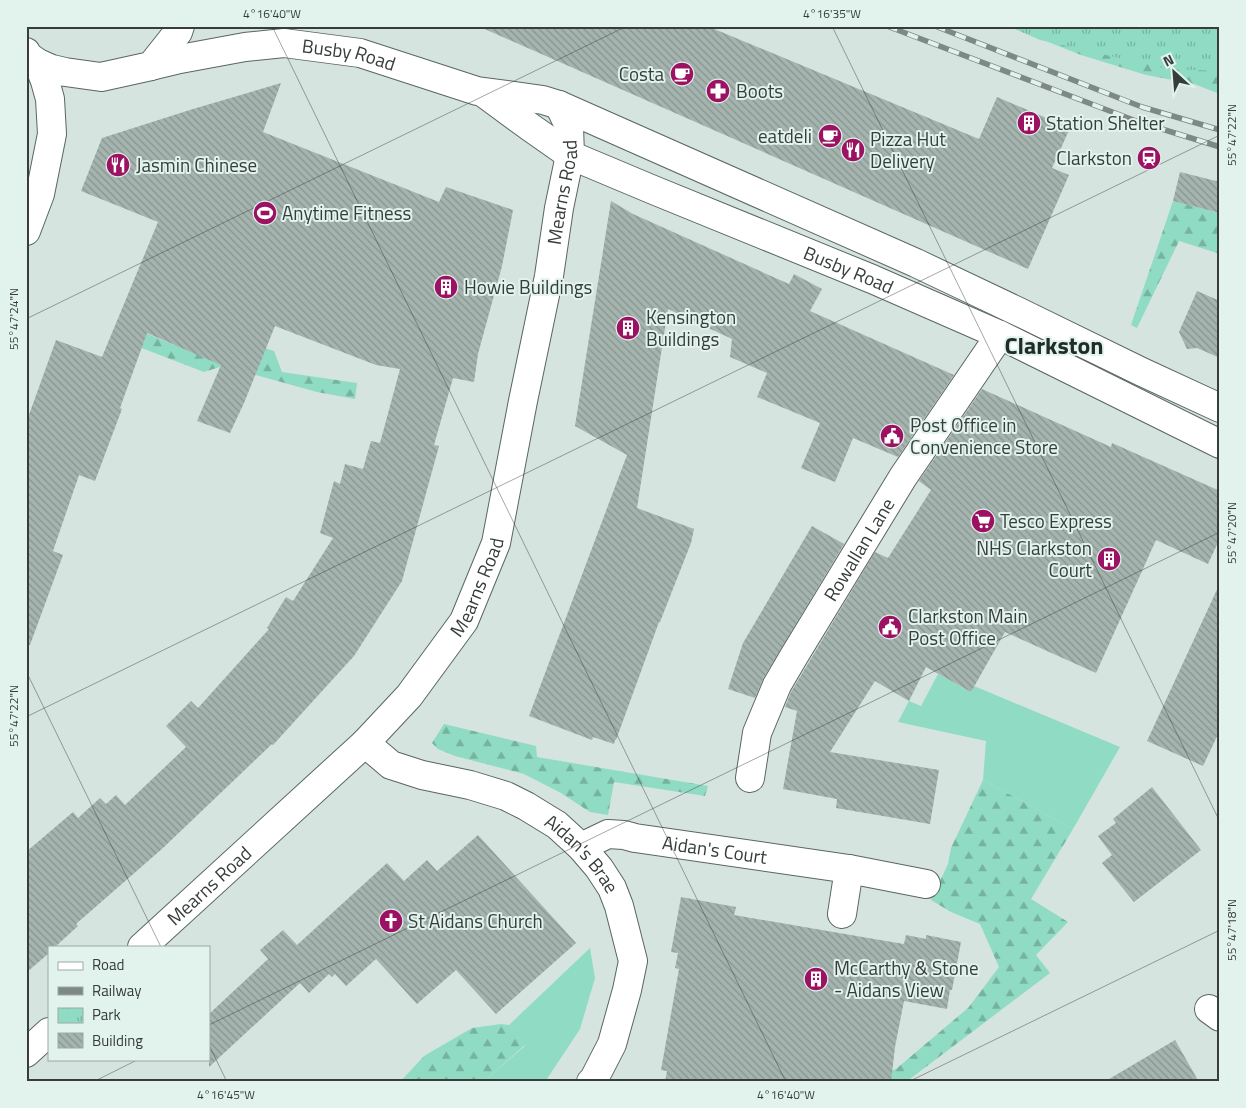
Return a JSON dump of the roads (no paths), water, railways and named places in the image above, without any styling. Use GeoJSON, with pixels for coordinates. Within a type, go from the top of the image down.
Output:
{"type":"FeatureCollection","features":[{"type":"Feature","properties":{"kind":"street"},"geometry":{"type":"LineString","coordinates":[[151,66],[178,32],[180,26]]}},
{"type":"Feature","properties":{"kind":"street"},"geometry":{"type":"LineString","coordinates":[[320,26],[360,53]]}},
{"type":"Feature","properties":{"kind":"street","name":"Busby Road"},"geometry":{"type":"LineString","coordinates":[[30,56],[52,69],[101,77],[180,59],[245,47],[284,43],[360,53],[476,91],[543,100],[559,105],[916,263],[1220,408]]}},
{"type":"Feature","properties":{"kind":"street"},"geometry":{"type":"LineString","coordinates":[[26,231],[40,194],[52,134],[50,98],[45,81],[30,56]]}},
{"type":"Feature","properties":{"kind":"street","name":"Busby Road"},"geometry":{"type":"LineString","coordinates":[[483,92],[570,155],[872,279],[1000,335],[1220,444]]}},
{"type":"Feature","properties":{"kind":"street","name":"Mearns Road"},"geometry":{"type":"LineString","coordinates":[[143,946],[365,743],[409,696],[464,622],[496,543],[549,276],[559,208],[570,155],[569,126],[559,105]]}},
{"type":"Feature","properties":{"kind":"street","name":"Rowallan Lane"},"geometry":{"type":"LineString","coordinates":[[750,778],[757,733],[777,685],[903,477],[1000,335]]}},
{"type":"Feature","properties":{"kind":"street","name":"Aidan's Brae"},"geometry":{"type":"LineString","coordinates":[[365,743],[391,765],[422,775],[470,785],[506,796],[542,815],[557,825],[581,846],[599,868],[612,888],[619,906],[633,961],[612,1044],[591,1082]]}},
{"type":"Feature","properties":{"kind":"street","name":"Aidan's Court"},"geometry":{"type":"LineString","coordinates":[[581,846],[608,834],[624,835],[849,869],[926,884]]}},
{"type":"Feature","properties":{"kind":"street"},"geometry":{"type":"LineString","coordinates":[[842,914],[849,869]]}},
{"type":"Feature","properties":{"kind":"street"},"geometry":{"type":"LineString","coordinates":[[26,1053],[48,1033]]}},
{"type":"Feature","properties":{"kind":"railway"},"geometry":{"type":"LineString","coordinates":[[887,26],[1136,121],[1220,147]]}},
{"type":"Feature","properties":{"kind":"railway"},"geometry":{"type":"LineString","coordinates":[[935,26],[1142,107],[1220,130]]}},
{"type":"Feature","properties":{"kind":"place","name":"Costa"},"geometry":{"type":"Point","coordinates":[682,74]}},
{"type":"Feature","properties":{"kind":"place","name":"Boots"},"geometry":{"type":"Point","coordinates":[718,91]}},
{"type":"Feature","properties":{"kind":"place","name":"Station Shelter"},"geometry":{"type":"Point","coordinates":[1029,123]}},
{"type":"Feature","properties":{"kind":"place","name":"eatdeli"},"geometry":{"type":"Point","coordinates":[830,136]}},
{"type":"Feature","properties":{"kind":"place","name":"Pizza Hut Delivery"},"geometry":{"type":"Point","coordinates":[853,150]}},
{"type":"Feature","properties":{"kind":"place","name":"Clarkston"},"geometry":{"type":"Point","coordinates":[1149,158]}},
{"type":"Feature","properties":{"kind":"place","name":"Jasmin Chinese"},"geometry":{"type":"Point","coordinates":[118,165]}},
{"type":"Feature","properties":{"kind":"place","name":"Anytime Fitness"},"geometry":{"type":"Point","coordinates":[265,213]}},
{"type":"Feature","properties":{"kind":"place","name":"Howie Buildings"},"geometry":{"type":"Point","coordinates":[446,287]}},
{"type":"Feature","properties":{"kind":"place","name":"Kensington Buildings"},"geometry":{"type":"Point","coordinates":[628,328]}},
{"type":"Feature","properties":{"kind":"place","name":"Post Office in Convenience Store"},"geometry":{"type":"Point","coordinates":[892,436]}},
{"type":"Feature","properties":{"kind":"place","name":"Tesco Express"},"geometry":{"type":"Point","coordinates":[983,521]}},
{"type":"Feature","properties":{"kind":"place","name":"NHS Clarkston Court"},"geometry":{"type":"Point","coordinates":[1109,559]}},
{"type":"Feature","properties":{"kind":"place","name":"Clarkston Main Post Office"},"geometry":{"type":"Point","coordinates":[890,627]}},
{"type":"Feature","properties":{"kind":"place","name":"St Aidans Church"},"geometry":{"type":"Point","coordinates":[391,921]}},
{"type":"Feature","properties":{"kind":"place","name":"McCarthy & Stone - Aidans View"},"geometry":{"type":"Point","coordinates":[816,979]}},
{"type":"Feature","properties":{"kind":"district","name":"Clarkston"},"geometry":{"type":"Point","coordinates":[1054,346]}}]}
